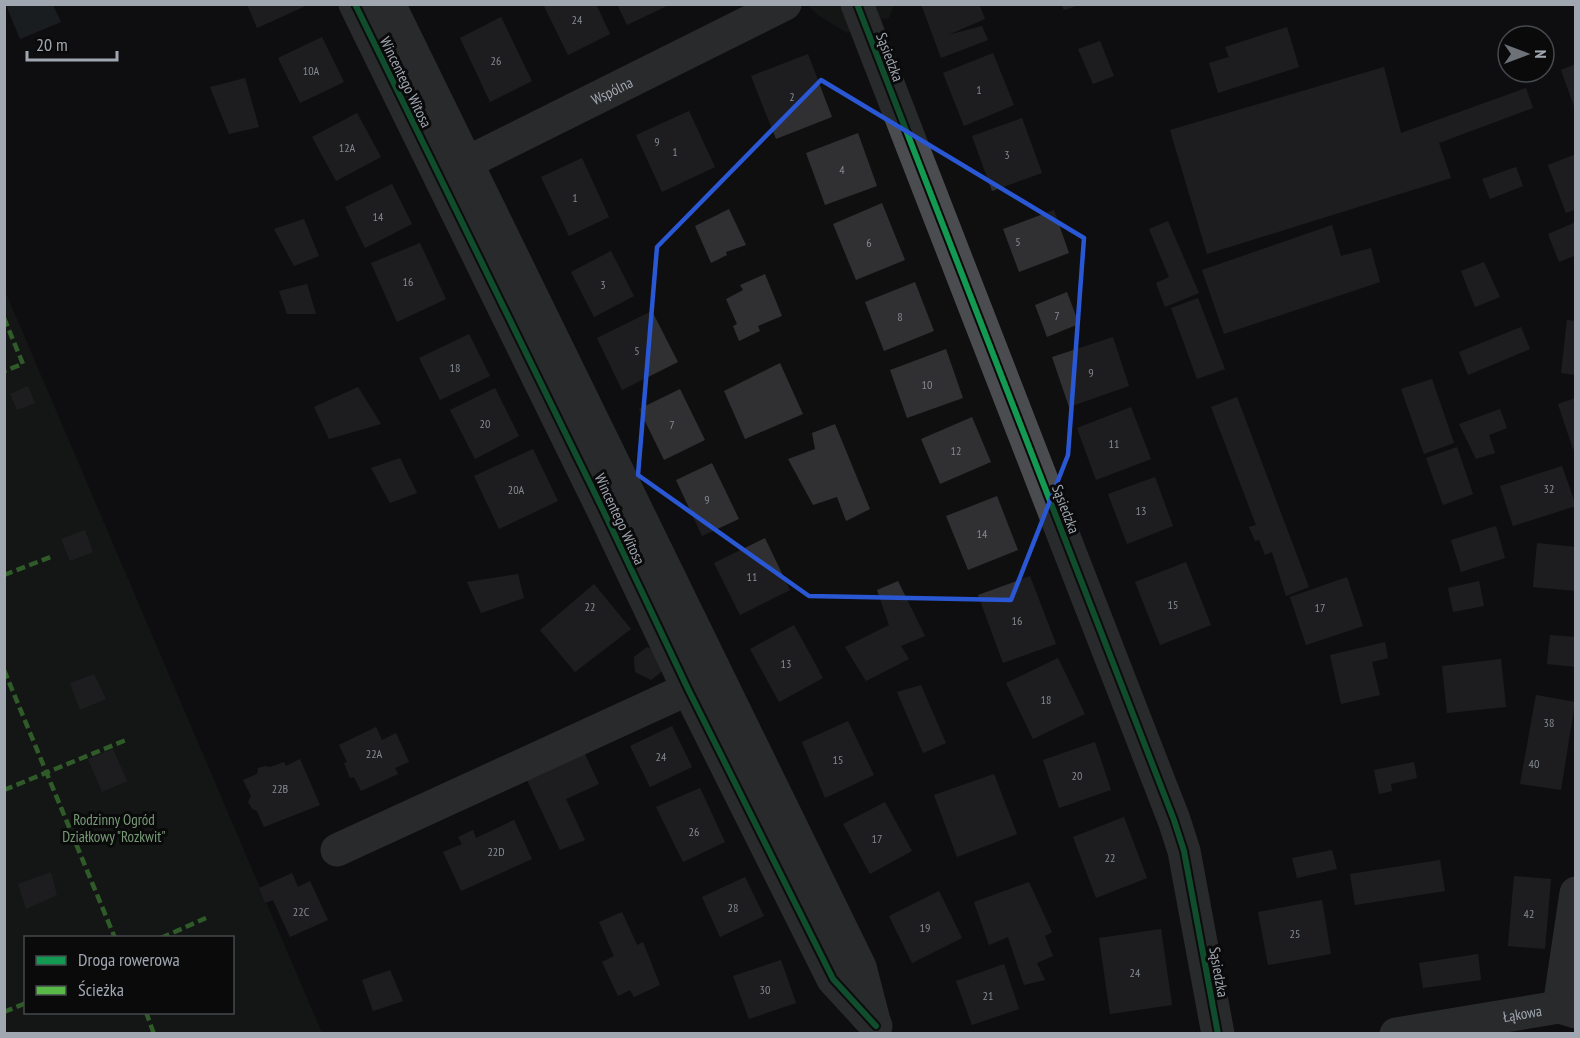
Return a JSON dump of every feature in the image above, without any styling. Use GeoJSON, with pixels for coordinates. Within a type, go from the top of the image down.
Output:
{"type":"FeatureCollection","features":[{"type":"Feature","properties":{"kind":"street","name":"Wincentego Witosa"},"geometry":{"type":"LineString","coordinates":[[355,4],[453,169],[616,503],[860,967],[877,1030]]}},
{"type":"Feature","properties":{"kind":"street","name":"Wincentego Witosa"},"geometry":{"type":"LineString","coordinates":[[389,4],[453,169]]}},
{"type":"Feature","properties":{"kind":"street","name":"Wspólna"},"geometry":{"type":"LineString","coordinates":[[453,169],[785,4]]}},
{"type":"Feature","properties":{"kind":"street","name":"Sąsiedzka"},"geometry":{"type":"LineString","coordinates":[[857,4],[1174,820],[1184,851],[1218,1034]]}},
{"type":"Feature","properties":{"kind":"street","name":"Wincentego Witosa"},"geometry":{"type":"LineString","coordinates":[[616,503],[688,689],[833,979],[877,1030]]}},
{"type":"Feature","properties":{"kind":"street"},"geometry":{"type":"LineString","coordinates":[[337,850],[688,689]]}},
{"type":"Feature","properties":{"kind":"street"},"geometry":{"type":"LineString","coordinates":[[1567,1010],[1575,893]]}},
{"type":"Feature","properties":{"kind":"street","name":"Łąkowa"},"geometry":{"type":"LineString","coordinates":[[1396,1034],[1567,1010]]}},
{"type":"Feature","properties":{"kind":"highlighted area"},"geometry":{"type":"Polygon","coordinates":[[[821,80],[1084,238],[1068,455],[1011,600],[809,596],[638,475],[657,247],[821,80]]]}},
{"type":"Feature","properties":{"kind":"green space"},"geometry":{"type":"Polygon","coordinates":[[[840,5],[846,9],[855,29],[847,33],[808,6],[840,5]]]}},
{"type":"Feature","properties":{"kind":"green space"},"geometry":{"type":"Polygon","coordinates":[[[873,5],[894,5],[889,18],[878,20],[873,5]]]}},
{"type":"Feature","properties":{"kind":"green space","name":"Rodzinny Ogród Działkowy \"Rozkwit\""},"geometry":{"type":"Polygon","coordinates":[[[5,291],[322,1033],[5,1033],[5,291]]]}},
{"type":"Feature","properties":{"kind":"shaded area"},"geometry":{"type":"Polygon","coordinates":[[[6,5],[53,5],[61,22],[20,39],[6,5]]]}},
{"type":"Feature","properties":{"kind":"building"},"geometry":{"type":"Polygon","coordinates":[[[247,4],[310,4],[257,28],[247,4]]]}},
{"type":"Feature","properties":{"kind":"building"},"geometry":{"type":"Polygon","coordinates":[[[543,4],[596,4],[610,34],[568,55],[543,4]]]}},
{"type":"Feature","properties":{"kind":"building"},"geometry":{"type":"Polygon","coordinates":[[[617,4],[671,4],[627,25],[617,4]]]}},
{"type":"Feature","properties":{"kind":"building"},"geometry":{"type":"Polygon","coordinates":[[[921,4],[979,4],[985,19],[948,35],[982,26],[988,40],[941,58],[921,4]]]}},
{"type":"Feature","properties":{"kind":"building"},"geometry":{"type":"Polygon","coordinates":[[[1079,5],[1064,10],[1062,6],[1079,5]]]}},
{"type":"Feature","properties":{"kind":"building"},"geometry":{"type":"Polygon","coordinates":[[[501,17],[532,81],[490,102],[460,38],[501,17]]]}},
{"type":"Feature","properties":{"kind":"building"},"geometry":{"type":"Polygon","coordinates":[[[1287,27],[1299,67],[1218,93],[1209,63],[1229,57],[1225,47],[1287,27]]]}},
{"type":"Feature","properties":{"kind":"building"},"geometry":{"type":"Polygon","coordinates":[[[322,37],[344,82],[300,103],[278,58],[322,37]]]}},
{"type":"Feature","properties":{"kind":"building"},"geometry":{"type":"Polygon","coordinates":[[[1100,41],[1114,76],[1093,84],[1078,49],[1100,41]]]}},
{"type":"Feature","properties":{"kind":"building"},"geometry":{"type":"Polygon","coordinates":[[[993,53],[1014,105],[964,126],[943,73],[993,53]]]}},
{"type":"Feature","properties":{"kind":"building"},"geometry":{"type":"Polygon","coordinates":[[[808,54],[832,117],[776,139],[751,76],[808,54]]]}},
{"type":"Feature","properties":{"kind":"building"},"geometry":{"type":"Polygon","coordinates":[[[1576,64],[1576,109],[1575,109],[1561,70],[1576,64]]]}},
{"type":"Feature","properties":{"kind":"building"},"geometry":{"type":"Polygon","coordinates":[[[1384,67],[1401,133],[1526,88],[1533,108],[1439,143],[1451,178],[1207,254],[1170,130],[1384,67]]]}},
{"type":"Feature","properties":{"kind":"building"},"geometry":{"type":"Polygon","coordinates":[[[245,78],[259,127],[229,134],[210,87],[245,78]]]}},
{"type":"Feature","properties":{"kind":"building"},"geometry":{"type":"Polygon","coordinates":[[[689,111],[715,167],[662,192],[636,135],[689,111]]]}},
{"type":"Feature","properties":{"kind":"building"},"geometry":{"type":"Polygon","coordinates":[[[357,113],[381,157],[336,181],[312,137],[357,113]]]}},
{"type":"Feature","properties":{"kind":"building"},"geometry":{"type":"Polygon","coordinates":[[[1022,118],[1042,173],[992,191],[972,136],[1022,118]]]}},
{"type":"Feature","properties":{"kind":"building"},"geometry":{"type":"Polygon","coordinates":[[[858,133],[877,186],[825,205],[806,153],[858,133]]]}},
{"type":"Feature","properties":{"kind":"building"},"geometry":{"type":"Polygon","coordinates":[[[1576,154],[1576,209],[1566,213],[1548,165],[1576,154]]]}},
{"type":"Feature","properties":{"kind":"building"},"geometry":{"type":"Polygon","coordinates":[[[582,158],[609,217],[569,236],[541,177],[582,158]]]}},
{"type":"Feature","properties":{"kind":"building"},"geometry":{"type":"Polygon","coordinates":[[[1516,167],[1523,186],[1490,199],[1482,179],[1516,167]]]}},
{"type":"Feature","properties":{"kind":"building"},"geometry":{"type":"Polygon","coordinates":[[[392,184],[412,224],[365,248],[345,207],[392,184]]]}},
{"type":"Feature","properties":{"kind":"building"},"geometry":{"type":"Polygon","coordinates":[[[882,203],[905,260],[856,280],[833,224],[882,203]]]}},
{"type":"Feature","properties":{"kind":"building"},"geometry":{"type":"Polygon","coordinates":[[[729,209],[746,245],[726,252],[727,255],[711,263],[695,226],[729,209]]]}},
{"type":"Feature","properties":{"kind":"building"},"geometry":{"type":"Polygon","coordinates":[[[1054,210],[1069,253],[1019,272],[1003,229],[1054,210]]]}},
{"type":"Feature","properties":{"kind":"building"},"geometry":{"type":"Polygon","coordinates":[[[304,219],[319,256],[294,266],[274,229],[304,219]]]}},
{"type":"Feature","properties":{"kind":"building"},"geometry":{"type":"Polygon","coordinates":[[[1168,221],[1199,293],[1165,307],[1156,283],[1169,277],[1149,229],[1168,221]]]}},
{"type":"Feature","properties":{"kind":"building"},"geometry":{"type":"Polygon","coordinates":[[[1576,222],[1576,255],[1559,262],[1548,234],[1576,222]]]}},
{"type":"Feature","properties":{"kind":"building"},"geometry":{"type":"Polygon","coordinates":[[[1332,225],[1341,256],[1371,248],[1380,282],[1224,334],[1202,270],[1332,225]]]}},
{"type":"Feature","properties":{"kind":"building"},"geometry":{"type":"Polygon","coordinates":[[[420,243],[446,299],[397,322],[371,263],[420,243]]]}},
{"type":"Feature","properties":{"kind":"building"},"geometry":{"type":"Polygon","coordinates":[[[611,251],[634,296],[594,317],[571,272],[611,251]]]}},
{"type":"Feature","properties":{"kind":"building"},"geometry":{"type":"Polygon","coordinates":[[[1484,262],[1500,297],[1475,307],[1461,271],[1484,262]]]}},
{"type":"Feature","properties":{"kind":"building"},"geometry":{"type":"Polygon","coordinates":[[[765,274],[782,316],[758,326],[760,331],[739,341],[733,326],[737,324],[726,299],[743,290],[740,285],[765,274]]]}},
{"type":"Feature","properties":{"kind":"building"},"geometry":{"type":"Polygon","coordinates":[[[915,282],[934,331],[884,351],[865,302],[915,282]]]}},
{"type":"Feature","properties":{"kind":"building"},"geometry":{"type":"Polygon","coordinates":[[[307,284],[316,314],[287,314],[279,291],[307,284]]]}},
{"type":"Feature","properties":{"kind":"building"},"geometry":{"type":"Polygon","coordinates":[[[1067,292],[1079,324],[1047,337],[1035,305],[1067,292]]]}},
{"type":"Feature","properties":{"kind":"building"},"geometry":{"type":"Polygon","coordinates":[[[1198,298],[1225,369],[1197,379],[1171,308],[1198,298]]]}},
{"type":"Feature","properties":{"kind":"building"},"geometry":{"type":"Polygon","coordinates":[[[652,311],[678,362],[622,390],[597,338],[652,311]]]}},
{"type":"Feature","properties":{"kind":"building"},"geometry":{"type":"Polygon","coordinates":[[[1567,320],[1576,321],[1576,375],[1561,373],[1567,320]]]}},
{"type":"Feature","properties":{"kind":"building"},"geometry":{"type":"Polygon","coordinates":[[[1521,327],[1530,349],[1468,375],[1459,352],[1521,327]]]}},
{"type":"Feature","properties":{"kind":"building"},"geometry":{"type":"Polygon","coordinates":[[[469,334],[490,376],[440,400],[419,358],[469,334]]]}},
{"type":"Feature","properties":{"kind":"building"},"geometry":{"type":"Polygon","coordinates":[[[1113,337],[1129,386],[1069,407],[1052,357],[1113,337]]]}},
{"type":"Feature","properties":{"kind":"building"},"geometry":{"type":"Polygon","coordinates":[[[946,349],[963,398],[907,418],[890,370],[946,349]]]}},
{"type":"Feature","properties":{"kind":"building"},"geometry":{"type":"Polygon","coordinates":[[[780,363],[803,414],[745,439],[724,391],[780,363]]]}},
{"type":"Feature","properties":{"kind":"building"},"geometry":{"type":"Polygon","coordinates":[[[1432,379],[1454,443],[1424,454],[1401,389],[1432,379]]]}},
{"type":"Feature","properties":{"kind":"building"},"geometry":{"type":"Polygon","coordinates":[[[28,386],[35,403],[17,410],[10,394],[28,386]]]}},
{"type":"Feature","properties":{"kind":"building"},"geometry":{"type":"Polygon","coordinates":[[[358,387],[381,424],[329,439],[314,407],[358,387]]]}},
{"type":"Feature","properties":{"kind":"building"},"geometry":{"type":"Polygon","coordinates":[[[495,388],[519,436],[475,459],[450,410],[495,388]]]}},
{"type":"Feature","properties":{"kind":"building"},"geometry":{"type":"Polygon","coordinates":[[[680,389],[705,440],[664,460],[639,409],[680,389]]]}},
{"type":"Feature","properties":{"kind":"building"},"geometry":{"type":"Polygon","coordinates":[[[1237,397],[1309,587],[1286,596],[1272,552],[1265,555],[1259,540],[1255,541],[1249,527],[1256,525],[1211,407],[1237,397]]]}},
{"type":"Feature","properties":{"kind":"building"},"geometry":{"type":"Polygon","coordinates":[[[1576,398],[1576,448],[1573,449],[1558,404],[1576,398]]]}},
{"type":"Feature","properties":{"kind":"building"},"geometry":{"type":"Polygon","coordinates":[[[1131,407],[1151,459],[1096,480],[1077,428],[1131,407]]]}},
{"type":"Feature","properties":{"kind":"building"},"geometry":{"type":"Polygon","coordinates":[[[1500,409],[1507,428],[1489,435],[1495,453],[1476,459],[1459,424],[1500,409]]]}},
{"type":"Feature","properties":{"kind":"building"},"geometry":{"type":"Polygon","coordinates":[[[972,417],[991,462],[940,484],[921,439],[972,417]]]}},
{"type":"Feature","properties":{"kind":"building"},"geometry":{"type":"Polygon","coordinates":[[[835,424],[870,509],[846,521],[837,497],[813,505],[788,459],[815,449],[812,433],[835,424]]]}},
{"type":"Feature","properties":{"kind":"building"},"geometry":{"type":"Polygon","coordinates":[[[1457,447],[1473,494],[1443,505],[1426,458],[1457,447]]]}},
{"type":"Feature","properties":{"kind":"building"},"geometry":{"type":"Polygon","coordinates":[[[533,449],[558,501],[499,529],[474,476],[533,449]]]}},
{"type":"Feature","properties":{"kind":"building"},"geometry":{"type":"Polygon","coordinates":[[[400,458],[417,493],[390,503],[371,468],[400,458]]]}},
{"type":"Feature","properties":{"kind":"building"},"geometry":{"type":"Polygon","coordinates":[[[712,463],[739,519],[702,536],[676,480],[712,463]]]}},
{"type":"Feature","properties":{"kind":"building"},"geometry":{"type":"Polygon","coordinates":[[[1562,466],[1576,506],[1513,526],[1500,486],[1562,466]]]}},
{"type":"Feature","properties":{"kind":"building"},"geometry":{"type":"Polygon","coordinates":[[[1155,477],[1173,526],[1127,544],[1108,494],[1155,477]]]}},
{"type":"Feature","properties":{"kind":"building"},"geometry":{"type":"Polygon","coordinates":[[[997,496],[1018,550],[968,570],[946,516],[997,496]]]}},
{"type":"Feature","properties":{"kind":"building"},"geometry":{"type":"Polygon","coordinates":[[[1496,526],[1505,558],[1461,572],[1451,540],[1496,526]]]}},
{"type":"Feature","properties":{"kind":"building"},"geometry":{"type":"Polygon","coordinates":[[[85,530],[93,552],[70,561],[61,539],[85,530]]]}},
{"type":"Feature","properties":{"kind":"building"},"geometry":{"type":"Polygon","coordinates":[[[765,538],[790,590],[740,615],[714,563],[765,538]]]}},
{"type":"Feature","properties":{"kind":"building"},"geometry":{"type":"Polygon","coordinates":[[[1537,543],[1576,547],[1576,591],[1533,587],[1537,543]]]}},
{"type":"Feature","properties":{"kind":"building"},"geometry":{"type":"Polygon","coordinates":[[[1186,562],[1211,625],[1160,645],[1135,582],[1186,562]]]}},
{"type":"Feature","properties":{"kind":"building"},"geometry":{"type":"Polygon","coordinates":[[[518,574],[524,598],[481,613],[467,582],[518,574]]]}},
{"type":"Feature","properties":{"kind":"building"},"geometry":{"type":"Polygon","coordinates":[[[1030,576],[1056,644],[1003,663],[978,595],[1030,576]]]}},
{"type":"Feature","properties":{"kind":"building"},"geometry":{"type":"Polygon","coordinates":[[[1347,577],[1363,626],[1306,645],[1290,597],[1347,577]]]}},
{"type":"Feature","properties":{"kind":"building"},"geometry":{"type":"Polygon","coordinates":[[[898,581],[925,636],[901,646],[909,659],[866,681],[845,647],[889,625],[877,590],[898,581]]]}},
{"type":"Feature","properties":{"kind":"building"},"geometry":{"type":"Polygon","coordinates":[[[1479,581],[1484,606],[1453,612],[1448,588],[1479,581]]]}},
{"type":"Feature","properties":{"kind":"building"},"geometry":{"type":"Polygon","coordinates":[[[594,584],[631,629],[575,672],[540,630],[594,584]]]}},
{"type":"Feature","properties":{"kind":"building"},"geometry":{"type":"Polygon","coordinates":[[[794,625],[823,678],[779,702],[750,649],[794,625]]]}},
{"type":"Feature","properties":{"kind":"building"},"geometry":{"type":"Polygon","coordinates":[[[1550,635],[1576,637],[1576,667],[1547,664],[1550,635]]]}},
{"type":"Feature","properties":{"kind":"building"},"geometry":{"type":"Polygon","coordinates":[[[1385,642],[1388,658],[1372,662],[1380,695],[1341,704],[1330,655],[1385,642]]]}},
{"type":"Feature","properties":{"kind":"building"},"geometry":{"type":"Polygon","coordinates":[[[647,647],[663,653],[665,669],[651,680],[635,672],[634,657],[647,647]]]}},
{"type":"Feature","properties":{"kind":"building"},"geometry":{"type":"Polygon","coordinates":[[[1058,658],[1085,714],[1033,739],[1006,683],[1058,658]]]}},
{"type":"Feature","properties":{"kind":"building"},"geometry":{"type":"Polygon","coordinates":[[[1501,659],[1506,707],[1447,713],[1442,666],[1501,659]]]}},
{"type":"Feature","properties":{"kind":"building"},"geometry":{"type":"Polygon","coordinates":[[[94,674],[106,699],[80,710],[70,683],[94,674]]]}},
{"type":"Feature","properties":{"kind":"building"},"geometry":{"type":"Polygon","coordinates":[[[921,685],[946,743],[923,753],[897,692],[921,685]]]}},
{"type":"Feature","properties":{"kind":"building"},"geometry":{"type":"Polygon","coordinates":[[[1536,695],[1575,702],[1561,790],[1520,784],[1536,695]]]}},
{"type":"Feature","properties":{"kind":"building"},"geometry":{"type":"Polygon","coordinates":[[[848,721],[874,775],[825,798],[802,742],[848,721]]]}},
{"type":"Feature","properties":{"kind":"building"},"geometry":{"type":"Polygon","coordinates":[[[672,726],[692,767],[650,787],[630,746],[672,726]]]}},
{"type":"Feature","properties":{"kind":"building"},"geometry":{"type":"Polygon","coordinates":[[[376,727],[382,740],[396,733],[409,762],[395,768],[398,774],[361,791],[354,777],[350,778],[344,763],[347,762],[339,745],[376,727]]]}},
{"type":"Feature","properties":{"kind":"building"},"geometry":{"type":"Polygon","coordinates":[[[1095,742],[1111,790],[1059,808],[1043,760],[1095,742]]]}},
{"type":"Feature","properties":{"kind":"building"},"geometry":{"type":"Polygon","coordinates":[[[113,749],[127,781],[102,792],[88,759],[113,749]]]}},
{"type":"Feature","properties":{"kind":"building"},"geometry":{"type":"Polygon","coordinates":[[[584,752],[599,784],[566,799],[585,840],[560,850],[526,778],[584,752]]]}},
{"type":"Feature","properties":{"kind":"building"},"geometry":{"type":"Polygon","coordinates":[[[300,759],[320,805],[264,827],[257,811],[252,809],[248,802],[251,796],[243,780],[257,774],[258,768],[284,762],[286,766],[300,759]]]}},
{"type":"Feature","properties":{"kind":"building"},"geometry":{"type":"Polygon","coordinates":[[[1414,762],[1417,778],[1391,784],[1392,791],[1379,794],[1374,770],[1414,762]]]}},
{"type":"Feature","properties":{"kind":"building"},"geometry":{"type":"Polygon","coordinates":[[[994,774],[1017,834],[957,857],[934,795],[994,774]]]}},
{"type":"Feature","properties":{"kind":"building"},"geometry":{"type":"Polygon","coordinates":[[[700,788],[725,842],[683,862],[656,807],[700,788]]]}},
{"type":"Feature","properties":{"kind":"building"},"geometry":{"type":"Polygon","coordinates":[[[885,802],[912,851],[870,874],[843,824],[885,802]]]}},
{"type":"Feature","properties":{"kind":"building"},"geometry":{"type":"Polygon","coordinates":[[[1124,817],[1147,878],[1096,898],[1073,837],[1124,817]]]}},
{"type":"Feature","properties":{"kind":"building"},"geometry":{"type":"Polygon","coordinates":[[[514,820],[532,859],[461,891],[443,852],[462,844],[458,837],[473,830],[476,838],[514,820]]]}},
{"type":"Feature","properties":{"kind":"building"},"geometry":{"type":"Polygon","coordinates":[[[1332,850],[1337,869],[1297,878],[1292,858],[1332,850]]]}},
{"type":"Feature","properties":{"kind":"building"},"geometry":{"type":"Polygon","coordinates":[[[1440,860],[1445,891],[1355,905],[1350,874],[1440,860]]]}},
{"type":"Feature","properties":{"kind":"building"},"geometry":{"type":"Polygon","coordinates":[[[51,872],[57,895],[26,909],[18,884],[51,872]]]}},
{"type":"Feature","properties":{"kind":"building"},"geometry":{"type":"Polygon","coordinates":[[[292,873],[298,887],[310,881],[328,920],[290,937],[273,900],[265,903],[259,888],[292,873]]]}},
{"type":"Feature","properties":{"kind":"building"},"geometry":{"type":"Polygon","coordinates":[[[1514,876],[1551,879],[1545,949],[1508,946],[1514,876]]]}},
{"type":"Feature","properties":{"kind":"building"},"geometry":{"type":"Polygon","coordinates":[[[745,877],[764,916],[720,937],[702,897],[745,877]]]}},
{"type":"Feature","properties":{"kind":"building"},"geometry":{"type":"Polygon","coordinates":[[[1029,882],[1052,932],[1045,936],[1053,956],[1037,963],[1045,980],[1024,985],[1008,937],[989,945],[974,902],[1029,882]]]}},
{"type":"Feature","properties":{"kind":"building"},"geometry":{"type":"Polygon","coordinates":[[[939,891],[962,938],[912,963],[889,916],[939,891]]]}},
{"type":"Feature","properties":{"kind":"building"},"geometry":{"type":"Polygon","coordinates":[[[1322,900],[1331,954],[1268,965],[1258,912],[1322,900]]]}},
{"type":"Feature","properties":{"kind":"building"},"geometry":{"type":"Polygon","coordinates":[[[622,912],[637,945],[643,942],[660,985],[634,997],[630,990],[618,996],[602,962],[614,956],[599,922],[622,912]]]}},
{"type":"Feature","properties":{"kind":"building"},"geometry":{"type":"Polygon","coordinates":[[[1161,929],[1172,1005],[1110,1014],[1099,938],[1161,929]]]}},
{"type":"Feature","properties":{"kind":"building"},"geometry":{"type":"Polygon","coordinates":[[[1478,954],[1481,980],[1423,988],[1419,963],[1478,954]]]}},
{"type":"Feature","properties":{"kind":"building"},"geometry":{"type":"Polygon","coordinates":[[[781,960],[796,1003],[749,1019],[733,976],[781,960]]]}},
{"type":"Feature","properties":{"kind":"building"},"geometry":{"type":"Polygon","coordinates":[[[1004,964],[1019,1009],[972,1025],[956,981],[1004,964]]]}},
{"type":"Feature","properties":{"kind":"building"},"geometry":{"type":"Polygon","coordinates":[[[390,970],[403,1001],[373,1011],[362,980],[390,970]]]}},
{"type":"Feature","properties":{"kind":"marked path"},"geometry":{"type":"LineString","coordinates":[[4,318],[23,364],[4,371]]}},
{"type":"Feature","properties":{"kind":"marked path"},"geometry":{"type":"LineString","coordinates":[[4,575],[53,556]]}},
{"type":"Feature","properties":{"kind":"marked path"},"geometry":{"type":"LineString","coordinates":[[4,670],[114,936]]}},
{"type":"Feature","properties":{"kind":"marked path"},"geometry":{"type":"LineString","coordinates":[[4,790],[126,740]]}},
{"type":"Feature","properties":{"kind":"marked path"},"geometry":{"type":"LineString","coordinates":[[166,936],[206,918]]}},
{"type":"Feature","properties":{"kind":"marked path"},"geometry":{"type":"LineString","coordinates":[[4,1012],[24,1004]]}},
{"type":"Feature","properties":{"kind":"marked path"},"geometry":{"type":"LineString","coordinates":[[147,1014],[154,1034]]}},
{"type":"Feature","properties":{"kind":"cycle path"},"geometry":{"type":"LineString","coordinates":[[355,4],[603,510],[688,689],[833,979],[876,1026]]}},
{"type":"Feature","properties":{"kind":"cycle path"},"geometry":{"type":"LineString","coordinates":[[857,4],[1174,820],[1184,851],[1218,1034]]}}]}
